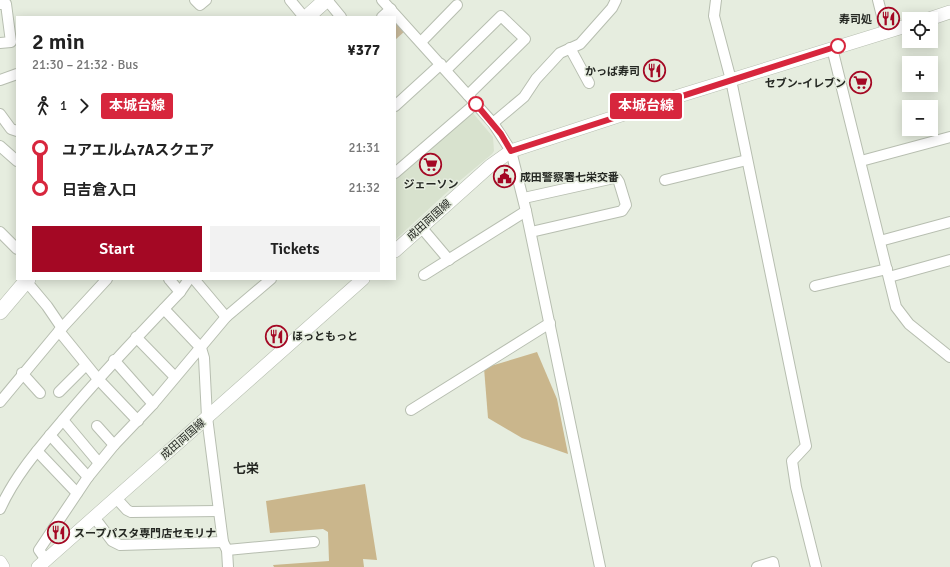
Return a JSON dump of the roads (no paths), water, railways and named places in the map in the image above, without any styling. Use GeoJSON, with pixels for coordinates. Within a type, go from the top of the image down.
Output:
{"type":"FeatureCollection","features":[{"type":"Feature","properties":{"kind":"highway"},"geometry":{"type":"LineString","coordinates":[[308,16],[326,0]]}},
{"type":"Feature","properties":{"kind":"highway"},"geometry":{"type":"LineString","coordinates":[[0,312],[27,280]]}},
{"type":"Feature","properties":{"kind":"main road"},"geometry":{"type":"LineString","coordinates":[[938,17],[950,14]]}},
{"type":"Feature","properties":{"kind":"main road","name":"成田両国線"},"geometry":{"type":"LineString","coordinates":[[396,250],[490,166],[511,151],[730,80],[902,27]]}},
{"type":"Feature","properties":{"kind":"main road","name":"成田両国線"},"geometry":{"type":"LineString","coordinates":[[42,564],[207,417],[355,282]]}},
{"type":"Feature","properties":{"kind":"main road"},"geometry":{"type":"LineString","coordinates":[[0,562],[3,567]]}},
{"type":"Feature","properties":{"kind":"street"},"geometry":{"type":"LineString","coordinates":[[195,0],[200,5],[206,0]]}},
{"type":"Feature","properties":{"kind":"street"},"geometry":{"type":"LineString","coordinates":[[290,0],[303,16]]}},
{"type":"Feature","properties":{"kind":"street"},"geometry":{"type":"LineString","coordinates":[[326,0],[340,16]]}},
{"type":"Feature","properties":{"kind":"street"},"geometry":{"type":"LineString","coordinates":[[382,0],[493,124],[511,151],[524,198],[600,567]]}},
{"type":"Feature","properties":{"kind":"street"},"geometry":{"type":"LineString","coordinates":[[493,124],[524,97],[536,78],[560,53],[580,44],[612,8],[616,0]]}},
{"type":"Feature","properties":{"kind":"street"},"geometry":{"type":"LineString","coordinates":[[716,0],[714,16],[730,80],[806,446],[792,461],[796,487],[816,567]]}},
{"type":"Feature","properties":{"kind":"street"},"geometry":{"type":"LineString","coordinates":[[878,0],[886,32]]}},
{"type":"Feature","properties":{"kind":"street"},"geometry":{"type":"LineString","coordinates":[[0,4],[6,4],[11,42],[0,43]]}},
{"type":"Feature","properties":{"kind":"street"},"geometry":{"type":"LineString","coordinates":[[421,42],[457,5]]}},
{"type":"Feature","properties":{"kind":"street"},"geometry":{"type":"LineString","coordinates":[[383,16],[391,9]]}},
{"type":"Feature","properties":{"kind":"street"},"geometry":{"type":"LineString","coordinates":[[396,105],[443,67],[501,16],[525,39],[468,95]]}},
{"type":"Feature","properties":{"kind":"street"},"geometry":{"type":"LineString","coordinates":[[570,48],[589,83]]}},
{"type":"Feature","properties":{"kind":"street"},"geometry":{"type":"LineString","coordinates":[[832,48],[896,307],[903,318],[950,357]]}},
{"type":"Feature","properties":{"kind":"street"},"geometry":{"type":"LineString","coordinates":[[0,80],[16,75]]}},
{"type":"Feature","properties":{"kind":"street"},"geometry":{"type":"LineString","coordinates":[[396,172],[475,104]]}},
{"type":"Feature","properties":{"kind":"street"},"geometry":{"type":"LineString","coordinates":[[0,114],[11,129],[16,131]]}},
{"type":"Feature","properties":{"kind":"street"},"geometry":{"type":"LineString","coordinates":[[861,161],[950,137]]}},
{"type":"Feature","properties":{"kind":"street"},"geometry":{"type":"LineString","coordinates":[[0,146],[16,160]]}},
{"type":"Feature","properties":{"kind":"street"},"geometry":{"type":"LineString","coordinates":[[665,180],[747,160]]}},
{"type":"Feature","properties":{"kind":"street"},"geometry":{"type":"LineString","coordinates":[[524,198],[614,178],[619,182],[626,205],[622,211],[531,232]]}},
{"type":"Feature","properties":{"kind":"street"},"geometry":{"type":"LineString","coordinates":[[424,275],[526,210]]}},
{"type":"Feature","properties":{"kind":"street"},"geometry":{"type":"LineString","coordinates":[[880,241],[950,222]]}},
{"type":"Feature","properties":{"kind":"street"},"geometry":{"type":"LineString","coordinates":[[421,227],[449,260]]}},
{"type":"Feature","properties":{"kind":"street"},"geometry":{"type":"LineString","coordinates":[[0,232],[16,248]]}},
{"type":"Feature","properties":{"kind":"street"},"geometry":{"type":"LineString","coordinates":[[815,286],[950,260]]}},
{"type":"Feature","properties":{"kind":"street"},"geometry":{"type":"LineString","coordinates":[[27,280],[47,306],[60,329],[86,364],[98,379],[138,421]]}},
{"type":"Feature","properties":{"kind":"street"},"geometry":{"type":"LineString","coordinates":[[0,402],[22,373],[60,329],[106,280]]}},
{"type":"Feature","properties":{"kind":"street"},"geometry":{"type":"LineString","coordinates":[[170,280],[180,292]]}},
{"type":"Feature","properties":{"kind":"street"},"geometry":{"type":"LineString","coordinates":[[0,509],[16,478],[50,435],[114,360],[180,292],[188,280]]}},
{"type":"Feature","properties":{"kind":"street"},"geometry":{"type":"LineString","coordinates":[[195,280],[226,317]]}},
{"type":"Feature","properties":{"kind":"street"},"geometry":{"type":"LineString","coordinates":[[42,564],[39,550],[99,463],[153,404],[226,317],[270,280]]}},
{"type":"Feature","properties":{"kind":"street"},"geometry":{"type":"LineString","coordinates":[[164,309],[200,348],[204,358],[207,417],[228,567]]}},
{"type":"Feature","properties":{"kind":"street"},"geometry":{"type":"LineString","coordinates":[[410,410],[550,323]]}},
{"type":"Feature","properties":{"kind":"street"},"geometry":{"type":"LineString","coordinates":[[136,337],[175,377]]}},
{"type":"Feature","properties":{"kind":"street"},"geometry":{"type":"LineString","coordinates":[[114,360],[153,404]]}},
{"type":"Feature","properties":{"kind":"street"},"geometry":{"type":"LineString","coordinates":[[59,392],[86,364]]}},
{"type":"Feature","properties":{"kind":"street"},"geometry":{"type":"LineString","coordinates":[[22,373],[40,393]]}},
{"type":"Feature","properties":{"kind":"street"},"geometry":{"type":"LineString","coordinates":[[63,420],[99,463]]}},
{"type":"Feature","properties":{"kind":"street"},"geometry":{"type":"LineString","coordinates":[[97,426],[114,445]]}},
{"type":"Feature","properties":{"kind":"street"},"geometry":{"type":"LineString","coordinates":[[50,435],[88,477]]}},
{"type":"Feature","properties":{"kind":"street"},"geometry":{"type":"LineString","coordinates":[[37,451],[77,493]]}},
{"type":"Feature","properties":{"kind":"street"},"geometry":{"type":"LineString","coordinates":[[116,498],[127,510],[132,512],[219,511]]}},
{"type":"Feature","properties":{"kind":"street"},"geometry":{"type":"LineString","coordinates":[[94,517],[112,541],[120,545],[225,546],[314,542]]}},
{"type":"Feature","properties":{"kind":"street"},"geometry":{"type":"LineString","coordinates":[[757,567],[773,562],[774,567]]}},
{"type":"Feature","properties":{"kind":"place","name":"寿司処"},"geometry":{"type":"Point","coordinates":[888,19]}},
{"type":"Feature","properties":{"kind":"place","name":"かっぱ寿司"},"geometry":{"type":"Point","coordinates":[655,71]}},
{"type":"Feature","properties":{"kind":"place","name":"セブン-イレブン"},"geometry":{"type":"Point","coordinates":[861,83]}},
{"type":"Feature","properties":{"kind":"place","name":"ジェーソン"},"geometry":{"type":"Point","coordinates":[431,164]}},
{"type":"Feature","properties":{"kind":"place","name":"成田警察署七栄交番"},"geometry":{"type":"Point","coordinates":[504,177]}},
{"type":"Feature","properties":{"kind":"place","name":"ほっともっと"},"geometry":{"type":"Point","coordinates":[277,336]}},
{"type":"Feature","properties":{"kind":"place","name":"スープパスタ専門店セモリナ"},"geometry":{"type":"Point","coordinates":[59,533]}},
{"type":"Feature","properties":{"kind":"district","name":"七栄"},"geometry":{"type":"Point","coordinates":[246,469]}}]}
